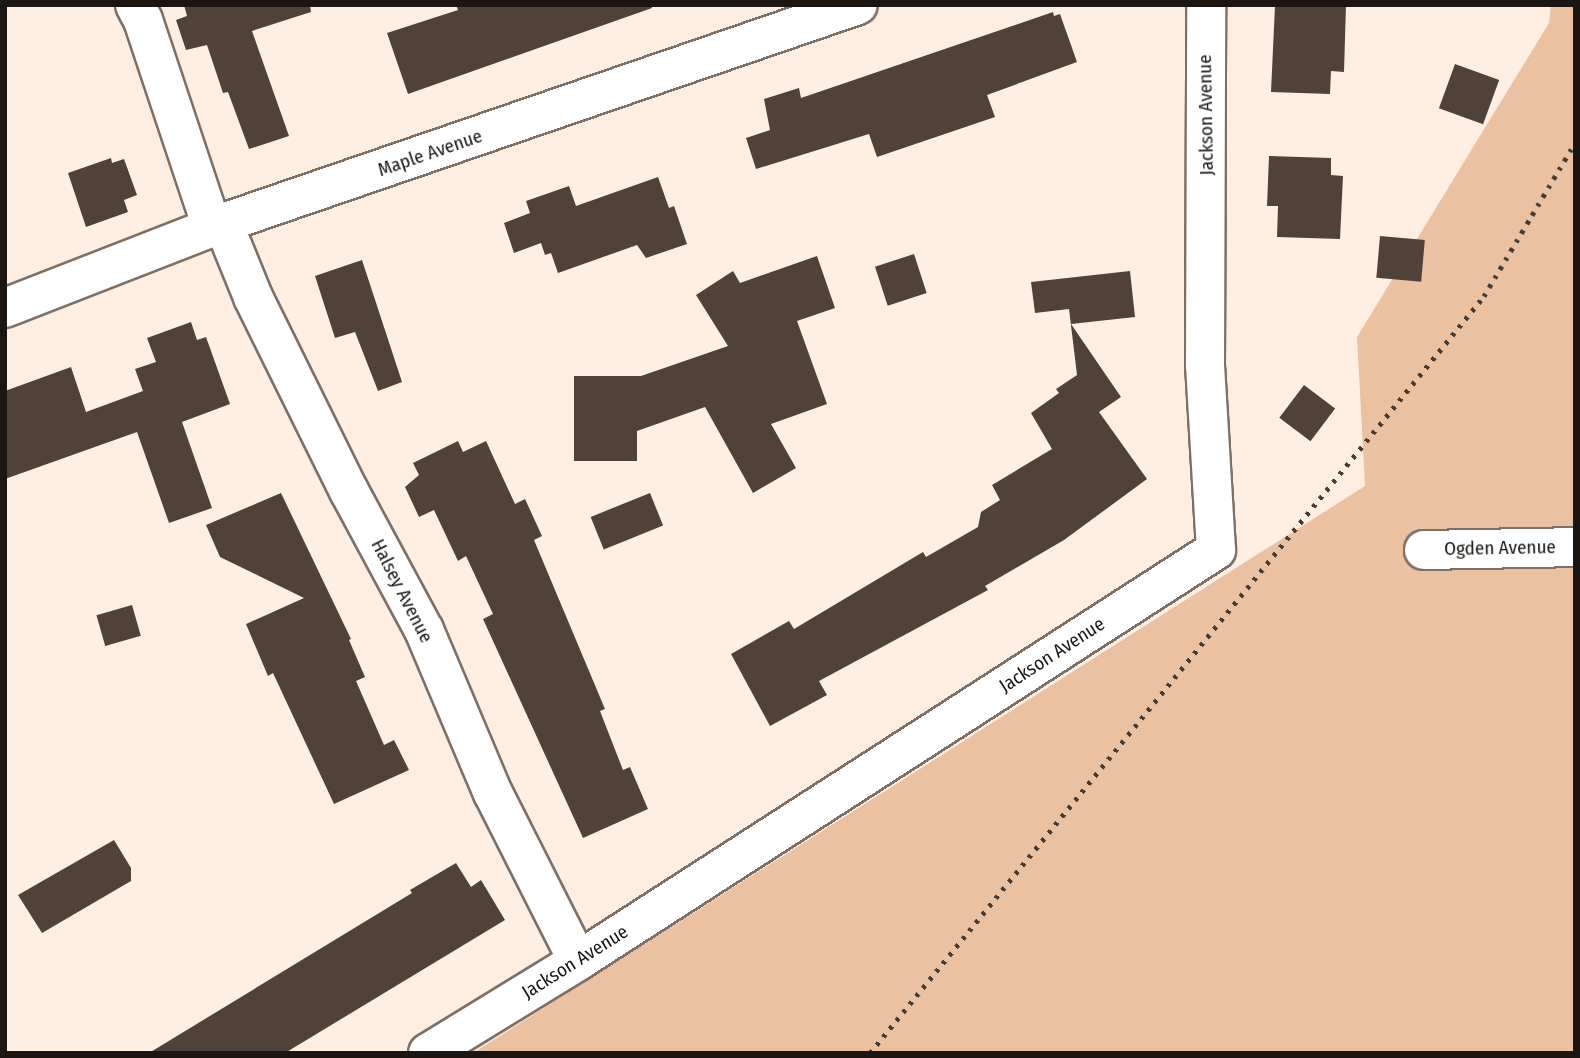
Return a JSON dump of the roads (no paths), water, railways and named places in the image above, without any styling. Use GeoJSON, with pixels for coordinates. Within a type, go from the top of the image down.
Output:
{"type":"FeatureCollection","features":[{"type":"Feature","properties":{"kind":"street","name":"Halsey Avenue"},"geometry":{"type":"LineString","coordinates":[[135,5],[143,20],[217,226],[349,491],[424,630],[493,793],[578,961]]}},
{"type":"Feature","properties":{"kind":"street","name":"Maple Avenue"},"geometry":{"type":"LineString","coordinates":[[5,308],[217,226],[858,5]]}},
{"type":"Feature","properties":{"kind":"street","name":"Jackson Avenue"},"geometry":{"type":"LineString","coordinates":[[428,1053],[578,961],[1216,550],[1205,365],[1206,5]]}},
{"type":"Feature","properties":{"kind":"street","name":"Ogden Avenue"},"geometry":{"type":"LineString","coordinates":[[1424,550],[1575,547]]}},
{"type":"Feature","properties":{"kind":"railway"},"geometry":{"type":"LineString","coordinates":[[870,1053],[1484,296],[1575,143]]}}]}
